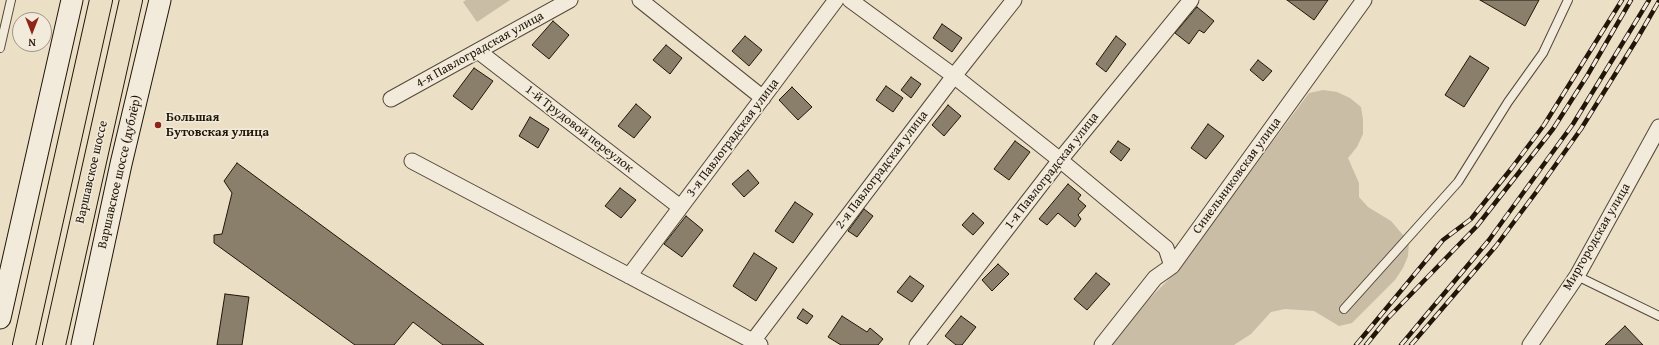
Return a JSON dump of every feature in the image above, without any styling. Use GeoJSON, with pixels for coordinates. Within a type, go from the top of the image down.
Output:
{"type":"FeatureCollection","features":[{"type":"Feature","properties":{"kind":"main road"},"geometry":{"type":"LineString","coordinates":[[0,318],[72,0]]}},
{"type":"Feature","properties":{"kind":"main road"},"geometry":{"type":"LineString","coordinates":[[24,345],[101,0]]}},
{"type":"Feature","properties":{"kind":"main road","name":"Варшавское шоссе"},"geometry":{"type":"LineString","coordinates":[[54,345],[131,0]]}},
{"type":"Feature","properties":{"kind":"main road","name":"Варшавское шоссе (дублёр)"},"geometry":{"type":"LineString","coordinates":[[83,344],[121,164],[160,0]]}},
{"type":"Feature","properties":{"kind":"street","name":"4-я Павлоградская улица"},"geometry":{"type":"LineString","coordinates":[[391,100],[570,0]]}},
{"type":"Feature","properties":{"kind":"street"},"geometry":{"type":"LineString","coordinates":[[640,0],[763,98]]}},
{"type":"Feature","properties":{"kind":"street","name":"3-я Павлоградская улица"},"geometry":{"type":"LineString","coordinates":[[629,276],[836,0]]}},
{"type":"Feature","properties":{"kind":"street"},"geometry":{"type":"LineString","coordinates":[[850,0],[954,76],[1060,160],[1166,248],[1172,266]]}},
{"type":"Feature","properties":{"kind":"street","name":"2-я Павлоградская улица"},"geometry":{"type":"LineString","coordinates":[[755,344],[954,76],[1014,0]]}},
{"type":"Feature","properties":{"kind":"street","name":"1-я Павлоградская улица"},"geometry":{"type":"LineString","coordinates":[[917,345],[1060,160],[1191,0]]}},
{"type":"Feature","properties":{"kind":"street","name":"Синельниковская улица"},"geometry":{"type":"LineString","coordinates":[[1102,345],[1155,278],[1172,266],[1360,2]]}},
{"type":"Feature","properties":{"kind":"street","name":"1-й Трудовой переулок"},"geometry":{"type":"LineString","coordinates":[[478,51],[680,207]]}},
{"type":"Feature","properties":{"kind":"street","name":"Миргородская улица"},"geometry":{"type":"LineString","coordinates":[[1530,345],[1577,276],[1659,127]]}},
{"type":"Feature","properties":{"kind":"street"},"geometry":{"type":"LineString","coordinates":[[412,161],[755,344]]}},
{"type":"Feature","properties":{"kind":"lane"},"geometry":{"type":"LineString","coordinates":[[0,48],[11,0]]}},
{"type":"Feature","properties":{"kind":"lane"},"geometry":{"type":"LineString","coordinates":[[1344,309],[1458,182],[1508,102],[1543,53],[1568,0]]}},
{"type":"Feature","properties":{"kind":"lane"},"geometry":{"type":"LineString","coordinates":[[1577,276],[1659,316]]}},
{"type":"Feature","properties":{"kind":"shaded area"},"geometry":{"type":"Polygon","coordinates":[[[466,0],[510,0],[477,22],[463,2],[466,0]]]}},
{"type":"Feature","properties":{"kind":"shaded area"},"geometry":{"type":"Polygon","coordinates":[[[1323,90],[1337,92],[1350,98],[1361,107],[1363,134],[1357,147],[1348,158],[1359,183],[1359,197],[1368,207],[1391,221],[1409,242],[1408,256],[1403,268],[1395,280],[1352,323],[1339,326],[1314,311],[1285,309],[1271,312],[1251,334],[1234,345],[1113,345],[1149,299],[1175,273],[1309,93],[1323,90]]]}},
{"type":"Feature","properties":{"kind":"building"},"geometry":{"type":"Polygon","coordinates":[[[1287,0],[1328,0],[1314,20],[1287,0]]]}},
{"type":"Feature","properties":{"kind":"building"},"geometry":{"type":"Polygon","coordinates":[[[1480,0],[1539,0],[1525,26],[1480,0]]]}},
{"type":"Feature","properties":{"kind":"building"},"geometry":{"type":"Polygon","coordinates":[[[1197,7],[1214,21],[1204,33],[1199,30],[1189,44],[1175,33],[1197,7]]]}},
{"type":"Feature","properties":{"kind":"building"},"geometry":{"type":"Polygon","coordinates":[[[553,21],[569,35],[549,59],[532,45],[553,21]]]}},
{"type":"Feature","properties":{"kind":"building"},"geometry":{"type":"Polygon","coordinates":[[[942,24],[962,38],[952,52],[933,38],[942,24]]]}},
{"type":"Feature","properties":{"kind":"building"},"geometry":{"type":"Polygon","coordinates":[[[745,36],[762,50],[749,66],[732,51],[745,36]]]}},
{"type":"Feature","properties":{"kind":"building"},"geometry":{"type":"Polygon","coordinates":[[[1116,36],[1126,44],[1106,72],[1096,64],[1116,36]]]}},
{"type":"Feature","properties":{"kind":"building"},"geometry":{"type":"Polygon","coordinates":[[[666,45],[682,58],[670,74],[653,60],[666,45]]]}},
{"type":"Feature","properties":{"kind":"building"},"geometry":{"type":"Polygon","coordinates":[[[1470,56],[1489,68],[1464,107],[1445,95],[1470,56]]]}},
{"type":"Feature","properties":{"kind":"building"},"geometry":{"type":"Polygon","coordinates":[[[1258,60],[1272,71],[1263,81],[1250,70],[1258,60]]]}},
{"type":"Feature","properties":{"kind":"building"},"geometry":{"type":"Polygon","coordinates":[[[474,68],[493,81],[472,110],[453,96],[474,68]]]}},
{"type":"Feature","properties":{"kind":"building"},"geometry":{"type":"Polygon","coordinates":[[[911,77],[921,84],[911,98],[901,90],[911,77]]]}},
{"type":"Feature","properties":{"kind":"building"},"geometry":{"type":"Polygon","coordinates":[[[886,86],[903,98],[893,112],[876,100],[886,86]]]}},
{"type":"Feature","properties":{"kind":"building"},"geometry":{"type":"Polygon","coordinates":[[[792,87],[812,107],[798,120],[779,100],[792,87]]]}},
{"type":"Feature","properties":{"kind":"building"},"geometry":{"type":"Polygon","coordinates":[[[636,104],[651,117],[634,138],[618,126],[636,104]]]}},
{"type":"Feature","properties":{"kind":"building"},"geometry":{"type":"Polygon","coordinates":[[[948,105],[961,116],[944,136],[932,125],[948,105]]]}},
{"type":"Feature","properties":{"kind":"building"},"geometry":{"type":"Polygon","coordinates":[[[530,117],[549,129],[538,148],[519,136],[530,117]]]}},
{"type":"Feature","properties":{"kind":"building"},"geometry":{"type":"Polygon","coordinates":[[[1208,124],[1224,136],[1206,159],[1191,148],[1208,124]]]}},
{"type":"Feature","properties":{"kind":"building"},"geometry":{"type":"Polygon","coordinates":[[[1015,141],[1030,152],[1009,180],[994,169],[1015,141]]]}},
{"type":"Feature","properties":{"kind":"building"},"geometry":{"type":"Polygon","coordinates":[[[1118,141],[1130,149],[1121,161],[1110,152],[1118,141]]]}},
{"type":"Feature","properties":{"kind":"building"},"geometry":{"type":"Polygon","coordinates":[[[237,163],[484,345],[443,345],[413,322],[394,345],[355,345],[214,243],[214,235],[222,234],[232,193],[224,181],[237,163]]]}},
{"type":"Feature","properties":{"kind":"building"},"geometry":{"type":"Polygon","coordinates":[[[748,170],[759,183],[744,197],[732,184],[748,170]]]}},
{"type":"Feature","properties":{"kind":"building"},"geometry":{"type":"Polygon","coordinates":[[[1068,184],[1081,195],[1078,199],[1086,206],[1078,215],[1081,219],[1075,227],[1058,213],[1047,225],[1039,219],[1068,184]]]}},
{"type":"Feature","properties":{"kind":"building"},"geometry":{"type":"Polygon","coordinates":[[[620,188],[636,200],[621,218],[605,206],[620,188]]]}},
{"type":"Feature","properties":{"kind":"building"},"geometry":{"type":"Polygon","coordinates":[[[795,202],[813,214],[793,243],[775,231],[795,202]]]}},
{"type":"Feature","properties":{"kind":"building"},"geometry":{"type":"Polygon","coordinates":[[[864,209],[873,216],[857,237],[848,231],[864,209]]]}},
{"type":"Feature","properties":{"kind":"building"},"geometry":{"type":"Polygon","coordinates":[[[973,213],[984,223],[973,235],[962,225],[973,213]]]}},
{"type":"Feature","properties":{"kind":"building"},"geometry":{"type":"Polygon","coordinates":[[[686,216],[703,230],[682,257],[664,244],[686,216]]]}},
{"type":"Feature","properties":{"kind":"building"},"geometry":{"type":"Polygon","coordinates":[[[754,253],[777,268],[756,301],[733,286],[754,253]]]}},
{"type":"Feature","properties":{"kind":"building"},"geometry":{"type":"Polygon","coordinates":[[[998,264],[1009,274],[992,291],[982,280],[998,264]]]}},
{"type":"Feature","properties":{"kind":"building"},"geometry":{"type":"Polygon","coordinates":[[[1096,273],[1110,284],[1087,310],[1074,299],[1096,273]]]}},
{"type":"Feature","properties":{"kind":"building"},"geometry":{"type":"Polygon","coordinates":[[[910,276],[924,286],[912,302],[897,292],[910,276]]]}},
{"type":"Feature","properties":{"kind":"building"},"geometry":{"type":"Polygon","coordinates":[[[225,294],[249,297],[242,345],[217,345],[225,294]]]}},
{"type":"Feature","properties":{"kind":"building"},"geometry":{"type":"Polygon","coordinates":[[[803,309],[813,316],[807,324],[797,318],[803,309]]]}},
{"type":"Feature","properties":{"kind":"building"},"geometry":{"type":"Polygon","coordinates":[[[842,316],[867,332],[870,328],[883,339],[878,345],[841,345],[828,337],[842,316]]]}},
{"type":"Feature","properties":{"kind":"building"},"geometry":{"type":"Polygon","coordinates":[[[961,316],[976,327],[962,345],[956,345],[945,336],[961,316]]]}},
{"type":"Feature","properties":{"kind":"building"},"geometry":{"type":"Polygon","coordinates":[[[1625,326],[1643,345],[1605,345],[1625,326]]]}},
{"type":"Feature","properties":{"kind":"railway"},"geometry":{"type":"LineString","coordinates":[[1356,345],[1443,240],[1471,219],[1511,169],[1544,125],[1622,0]]}},
{"type":"Feature","properties":{"kind":"railway"},"geometry":{"type":"LineString","coordinates":[[1366,345],[1387,319],[1477,226],[1553,129],[1587,76],[1631,0]]}},
{"type":"Feature","properties":{"kind":"railway"},"geometry":{"type":"LineString","coordinates":[[1401,345],[1489,240],[1573,124],[1649,0]]}},
{"type":"Feature","properties":{"kind":"railway"},"geometry":{"type":"LineString","coordinates":[[1411,345],[1496,246],[1537,191],[1581,129],[1659,1]]}},
{"type":"Feature","properties":{"kind":"place","name":"Большая Бутовская улица"},"geometry":{"type":"Point","coordinates":[158,125]}}]}
